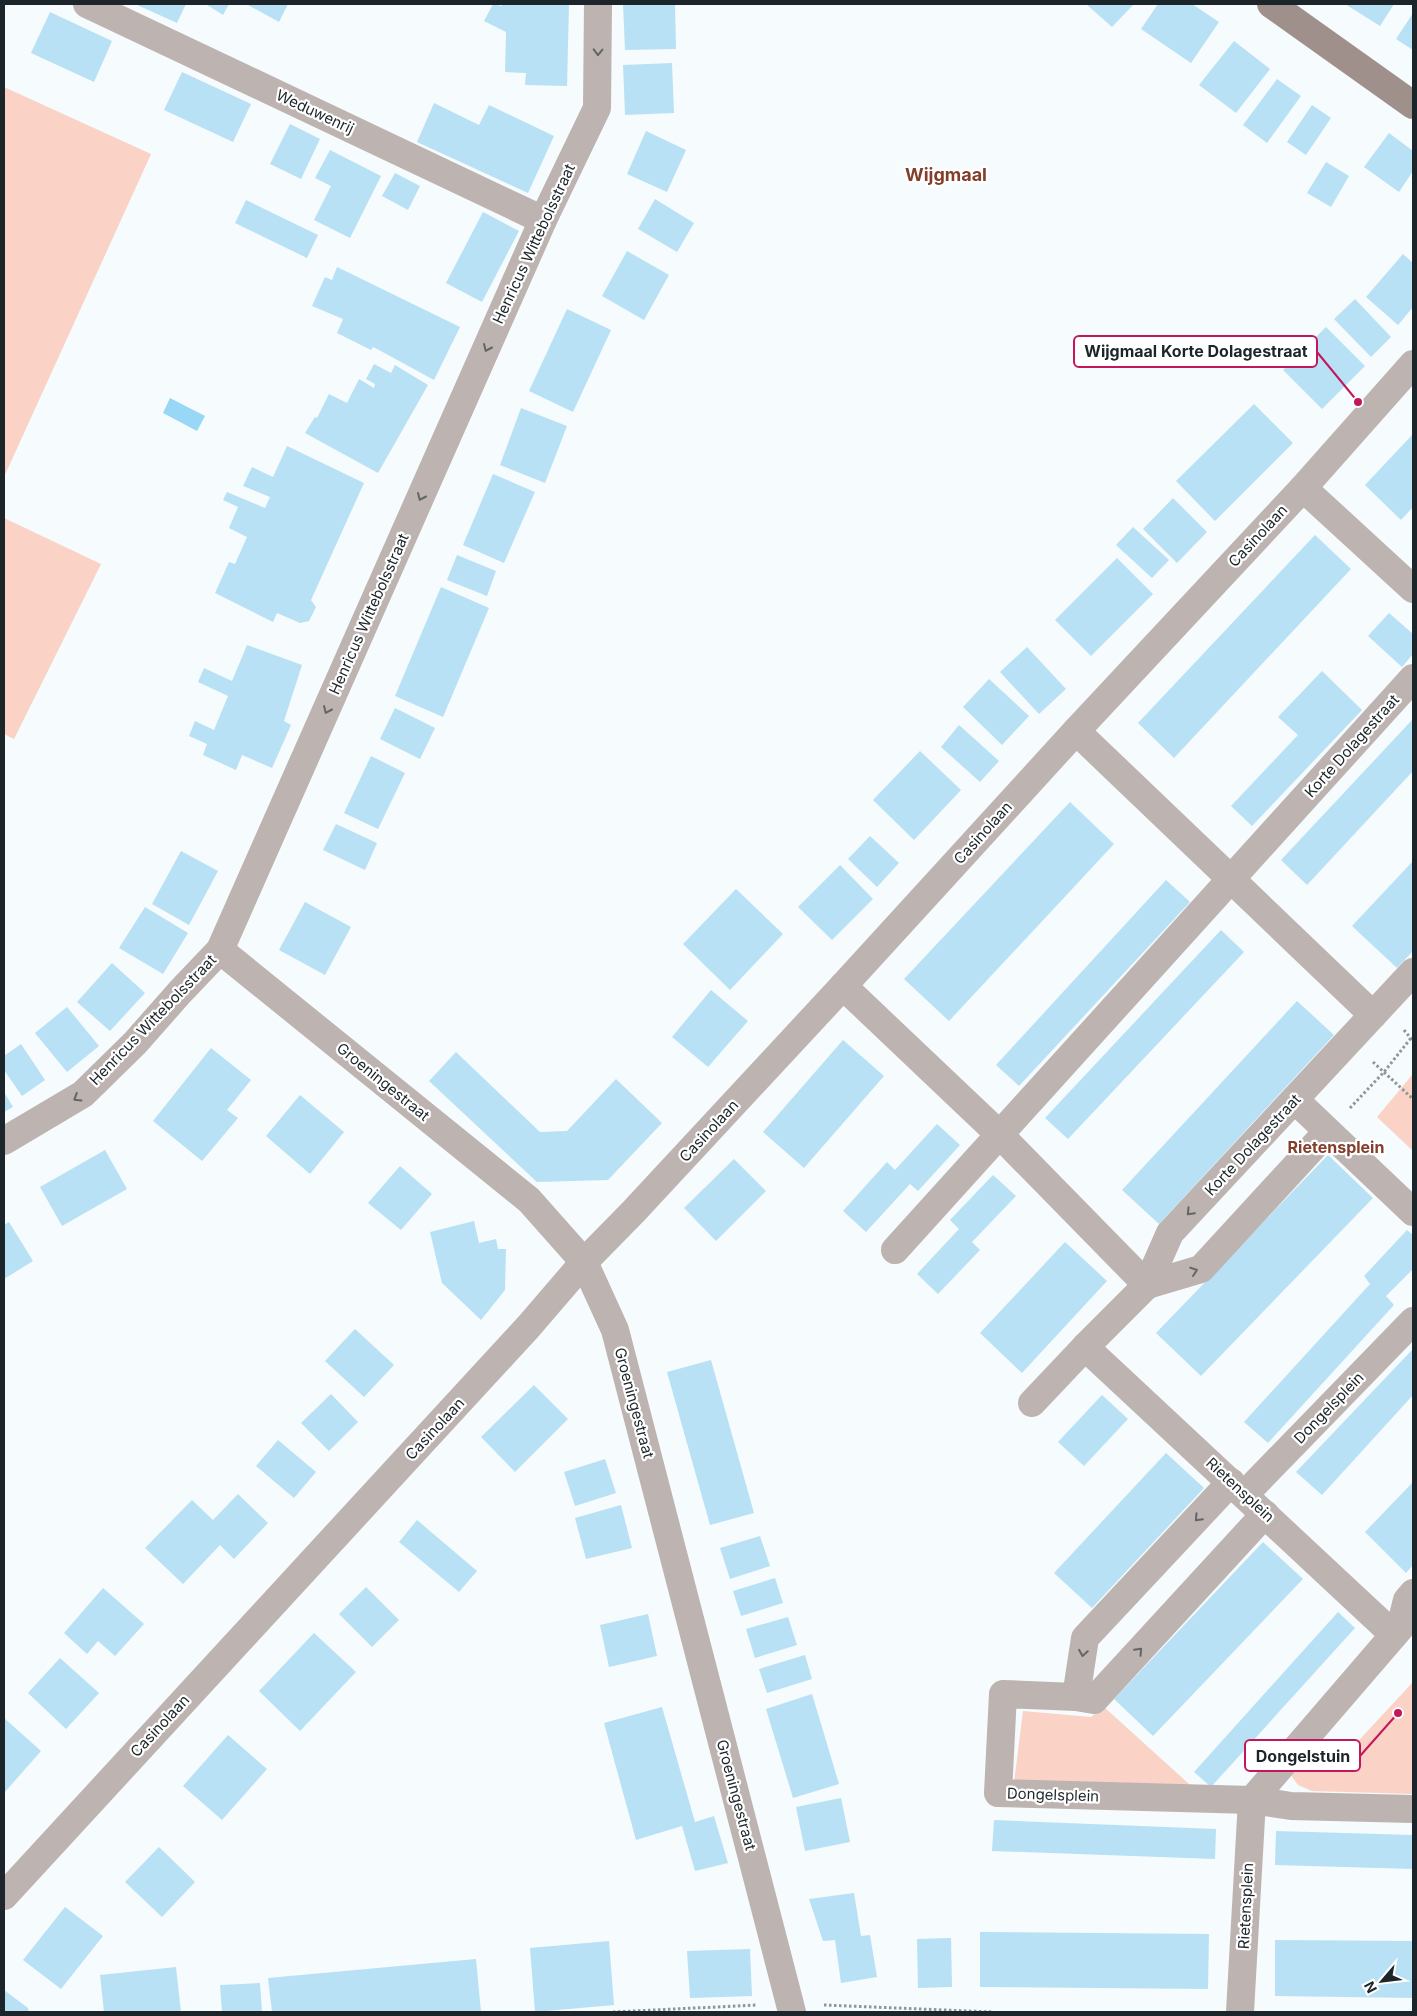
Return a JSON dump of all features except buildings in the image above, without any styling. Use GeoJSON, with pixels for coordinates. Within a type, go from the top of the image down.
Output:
{"type":"FeatureCollection","features":[{"type":"Feature","properties":{"kind":"street","name":"Weduwenrij"},"geometry":{"type":"LineString","coordinates":[[87,4],[543,220]]}},
{"type":"Feature","properties":{"kind":"street","name":"Henricus Wittebolsstraat"},"geometry":{"type":"LineString","coordinates":[[4,1141],[83,1094],[135,1043],[220,950],[543,220],[597,108],[598,4]]}},
{"type":"Feature","properties":{"kind":"street"},"geometry":{"type":"LineString","coordinates":[[1270,4],[1413,105]]}},
{"type":"Feature","properties":{"kind":"street","name":"Casinolaan"},"geometry":{"type":"LineString","coordinates":[[4,1896],[529,1326],[584,1262],[634,1211],[1076,731],[1303,488],[1413,364]]}},
{"type":"Feature","properties":{"kind":"street"},"geometry":{"type":"LineString","coordinates":[[1303,488],[1413,589]]}},
{"type":"Feature","properties":{"kind":"street","name":"Korte Dolagestraat"},"geometry":{"type":"LineString","coordinates":[[895,1250],[1413,678]]}},
{"type":"Feature","properties":{"kind":"street"},"geometry":{"type":"LineString","coordinates":[[1076,731],[1373,1015]]}},
{"type":"Feature","properties":{"kind":"street","name":"Groeningestraat"},"geometry":{"type":"LineString","coordinates":[[220,950],[529,1200],[584,1262],[615,1330],[792,2012]]}},
{"type":"Feature","properties":{"kind":"street","name":"Korte Dolagestraat"},"geometry":{"type":"LineString","coordinates":[[1032,1404],[1085,1347],[1148,1285],[1170,1233],[1296,1100],[1413,972]]}},
{"type":"Feature","properties":{"kind":"street"},"geometry":{"type":"LineString","coordinates":[[843,986],[999,1134],[1148,1285]]}},
{"type":"Feature","properties":{"kind":"street"},"geometry":{"type":"LineString","coordinates":[[1296,1100],[1327,1132],[1413,1212]]}},
{"type":"Feature","properties":{"kind":"street","name":"Korte Dolagestraat"},"geometry":{"type":"LineString","coordinates":[[1148,1285],[1201,1269],[1327,1132]]}},
{"type":"Feature","properties":{"kind":"street","name":"Dongelsplein"},"geometry":{"type":"LineString","coordinates":[[1076,1697],[1085,1638],[1238,1488],[1413,1321]]}},
{"type":"Feature","properties":{"kind":"street","name":"Rietensplein"},"geometry":{"type":"LineString","coordinates":[[1085,1347],[1265,1514],[1402,1630]]}},
{"type":"Feature","properties":{"kind":"street","name":"Dongelsplein"},"geometry":{"type":"LineString","coordinates":[[1252,1800],[998,1793],[1003,1694],[1076,1697],[1094,1700],[1265,1514]]}},
{"type":"Feature","properties":{"kind":"street"},"geometry":{"type":"LineString","coordinates":[[1252,1800],[1402,1630],[1407,1600],[1413,1593]]}},
{"type":"Feature","properties":{"kind":"street"},"geometry":{"type":"LineString","coordinates":[[1252,1800],[1291,1806],[1413,1809]]}},
{"type":"Feature","properties":{"kind":"street","name":"Rietensplein"},"geometry":{"type":"LineString","coordinates":[[1240,2012],[1252,1800]]}},
{"type":"Feature","properties":{"kind":"path"},"geometry":{"type":"LineString","coordinates":[[1327,1132],[1384,1072],[1411,1038]]}},
{"type":"Feature","properties":{"kind":"path"},"geometry":{"type":"LineString","coordinates":[[1350,1041],[1413,1099]]}},
{"type":"Feature","properties":{"kind":"path"},"geometry":{"type":"LineString","coordinates":[[613,2012],[760,2005]]}},
{"type":"Feature","properties":{"kind":"path"},"geometry":{"type":"LineString","coordinates":[[824,2005],[992,2012]]}},
{"type":"Feature","properties":{"kind":"shaded area"},"geometry":{"type":"Polygon","coordinates":[[[4,87],[151,154],[4,477],[4,87]]]}},
{"type":"Feature","properties":{"kind":"shaded area"},"geometry":{"type":"Polygon","coordinates":[[[4,518],[101,564],[14,739],[4,734],[4,518]]]}},
{"type":"Feature","properties":{"kind":"shaded area","name":"Rietensplein"},"geometry":{"type":"Polygon","coordinates":[[[1413,1074],[1413,1151],[1377,1117],[1413,1074]]]}},
{"type":"Feature","properties":{"kind":"shaded area"},"geometry":{"type":"Polygon","coordinates":[[[1413,1682],[1413,1794],[1312,1791],[1298,1785],[1290,1774],[1317,1745],[1337,1764],[1413,1682]]]}},
{"type":"Feature","properties":{"kind":"shaded area"},"geometry":{"type":"Polygon","coordinates":[[[1104,1707],[1199,1793],[1014,1783],[1023,1711],[1091,1717],[1104,1707]]]}},
{"type":"Feature","properties":{"kind":"water"},"geometry":{"type":"Polygon","coordinates":[[[170,398],[205,416],[197,431],[163,413],[170,398]]]}},
{"type":"Feature","properties":{"kind":"place","name":"Wijgmaal Korte Dolagestraat"},"geometry":{"type":"Point","coordinates":[1358,402]}},
{"type":"Feature","properties":{"kind":"place","name":"Dongelstuin"},"geometry":{"type":"Point","coordinates":[1398,1713]}},
{"type":"Feature","properties":{"kind":"district","name":"Wijgmaal"},"geometry":{"type":"Point","coordinates":[946,175]}},
{"type":"Feature","properties":{"kind":"district","name":"Rietensplein"},"geometry":{"type":"Point","coordinates":[1336,1147]}}]}
